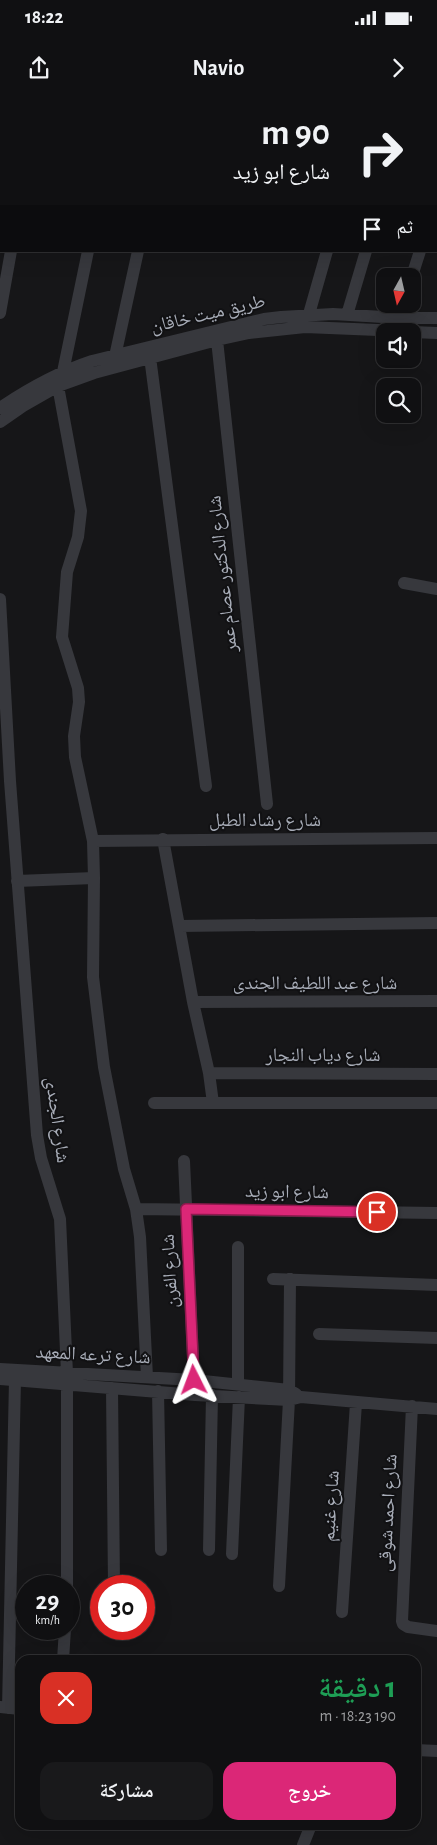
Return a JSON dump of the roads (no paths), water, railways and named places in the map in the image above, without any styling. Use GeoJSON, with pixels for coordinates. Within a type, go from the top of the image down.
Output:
{"type":"FeatureCollection","features":[{"type":"Feature","properties":{"kind":"street"},"geometry":{"type":"LineString","coordinates":[[0,313],[11,252]]}},
{"type":"Feature","properties":{"kind":"street"},"geometry":{"type":"LineString","coordinates":[[63,372],[88,252]]}},
{"type":"Feature","properties":{"kind":"street"},"geometry":{"type":"LineString","coordinates":[[114,360],[138,252]]}},
{"type":"Feature","properties":{"kind":"street"},"geometry":{"type":"LineString","coordinates":[[309,314],[327,252]]}},
{"type":"Feature","properties":{"kind":"street"},"geometry":{"type":"LineString","coordinates":[[347,315],[366,252]]}},
{"type":"Feature","properties":{"kind":"street"},"geometry":{"type":"LineString","coordinates":[[415,268],[420,252]]}},
{"type":"Feature","properties":{"kind":"street"},"geometry":{"type":"LineString","coordinates":[[400,318],[401,313]]}},
{"type":"Feature","properties":{"kind":"street","name":"طريق ميت خاقان"},"geometry":{"type":"LineString","coordinates":[[0,422],[58,386],[114,360],[264,319],[309,314],[437,318]]}},
{"type":"Feature","properties":{"kind":"street","name":"طريق ميت خاقان"},"geometry":{"type":"LineString","coordinates":[[0,408],[63,372],[92,361],[150,356],[249,333],[305,327],[376,330]]}},
{"type":"Feature","properties":{"kind":"street"},"geometry":{"type":"LineString","coordinates":[[421,332],[437,333]]}},
{"type":"Feature","properties":{"kind":"street","name":"شارع الدكتور عصام عمر"},"geometry":{"type":"LineString","coordinates":[[217,340],[267,804]]}},
{"type":"Feature","properties":{"kind":"street"},"geometry":{"type":"LineString","coordinates":[[150,356],[206,786]]}},
{"type":"Feature","properties":{"kind":"street"},"geometry":{"type":"LineString","coordinates":[[58,386],[81,511],[78,537],[67,572],[62,637],[78,688],[74,736],[75,757],[93,841],[93,977],[104,1067],[124,1169],[136,1209],[140,1237],[147,1377]]}},
{"type":"Feature","properties":{"kind":"street"},"geometry":{"type":"LineString","coordinates":[[404,582],[437,589]]}},
{"type":"Feature","properties":{"kind":"street","name":"شارع الجندى"},"geometry":{"type":"LineString","coordinates":[[0,599],[10,781],[37,1135],[41,1158],[60,1220],[67,1379],[67,1575]]}},
{"type":"Feature","properties":{"kind":"street","name":"شارع رشاد الطبل"},"geometry":{"type":"LineString","coordinates":[[93,841],[437,838]]}},
{"type":"Feature","properties":{"kind":"street"},"geometry":{"type":"LineString","coordinates":[[163,840],[193,1002],[209,1073],[213,1103]]}},
{"type":"Feature","properties":{"kind":"street"},"geometry":{"type":"LineString","coordinates":[[17,881],[94,878]]}},
{"type":"Feature","properties":{"kind":"street"},"geometry":{"type":"LineString","coordinates":[[180,926],[437,924]]}},
{"type":"Feature","properties":{"kind":"street","name":"شارع عبد اللطيف الجندى"},"geometry":{"type":"LineString","coordinates":[[193,1002],[437,1001]]}},
{"type":"Feature","properties":{"kind":"street","name":"شارع دياب النجار"},"geometry":{"type":"LineString","coordinates":[[209,1073],[437,1074]]}},
{"type":"Feature","properties":{"kind":"street"},"geometry":{"type":"LineString","coordinates":[[154,1103],[437,1103]]}},
{"type":"Feature","properties":{"kind":"street","name":"شارع الفرن"},"geometry":{"type":"LineString","coordinates":[[184,1161],[194,1380]]}},
{"type":"Feature","properties":{"kind":"street","name":"شارع ابو زيد"},"geometry":{"type":"LineString","coordinates":[[136,1209],[437,1213]]}},
{"type":"Feature","properties":{"kind":"street"},"geometry":{"type":"LineString","coordinates":[[238,1247],[238,1384]]}},
{"type":"Feature","properties":{"kind":"street"},"geometry":{"type":"LineString","coordinates":[[273,1279],[437,1285]]}},
{"type":"Feature","properties":{"kind":"street"},"geometry":{"type":"LineString","coordinates":[[279,1586],[293,1395],[290,1279]]}},
{"type":"Feature","properties":{"kind":"street"},"geometry":{"type":"LineString","coordinates":[[319,1334],[437,1338]]}},
{"type":"Feature","properties":{"kind":"street","name":"شارع ترعه المعهد"},"geometry":{"type":"LineString","coordinates":[[0,1368],[112,1388],[239,1397],[293,1395]]}},
{"type":"Feature","properties":{"kind":"street","name":"شارع ترعه المعهد"},"geometry":{"type":"LineString","coordinates":[[0,1380],[147,1377],[238,1384],[293,1395],[356,1403],[434,1406]]}},
{"type":"Feature","properties":{"kind":"street"},"geometry":{"type":"LineString","coordinates":[[176,1379],[177,1393]]}},
{"type":"Feature","properties":{"kind":"street"},"geometry":{"type":"LineString","coordinates":[[9,1708],[15,1380]]}},
{"type":"Feature","properties":{"kind":"street"},"geometry":{"type":"LineString","coordinates":[[112,1388],[114,1575]]}},
{"type":"Feature","properties":{"kind":"street"},"geometry":{"type":"LineString","coordinates":[[158,1391],[161,1550]]}},
{"type":"Feature","properties":{"kind":"street"},"geometry":{"type":"LineString","coordinates":[[209,1550],[212,1395]]}},
{"type":"Feature","properties":{"kind":"street"},"geometry":{"type":"LineString","coordinates":[[232,1554],[239,1397]]}},
{"type":"Feature","properties":{"kind":"street","name":"شارع غنيم"},"geometry":{"type":"LineString","coordinates":[[342,1612],[356,1403]]}},
{"type":"Feature","properties":{"kind":"street","name":"شارع احمد شوقى"},"geometry":{"type":"LineString","coordinates":[[412,1406],[402,1621],[408,1627],[437,1631]]}},
{"type":"Feature","properties":{"kind":"street"},"geometry":{"type":"LineString","coordinates":[[63,1655],[64,1640]]}},
{"type":"Feature","properties":{"kind":"street"},"geometry":{"type":"LineString","coordinates":[[421,1750],[437,1751]]}},
{"type":"Feature","properties":{"kind":"street"},"geometry":{"type":"LineString","coordinates":[[303,1845],[309,1830]]}}]}
